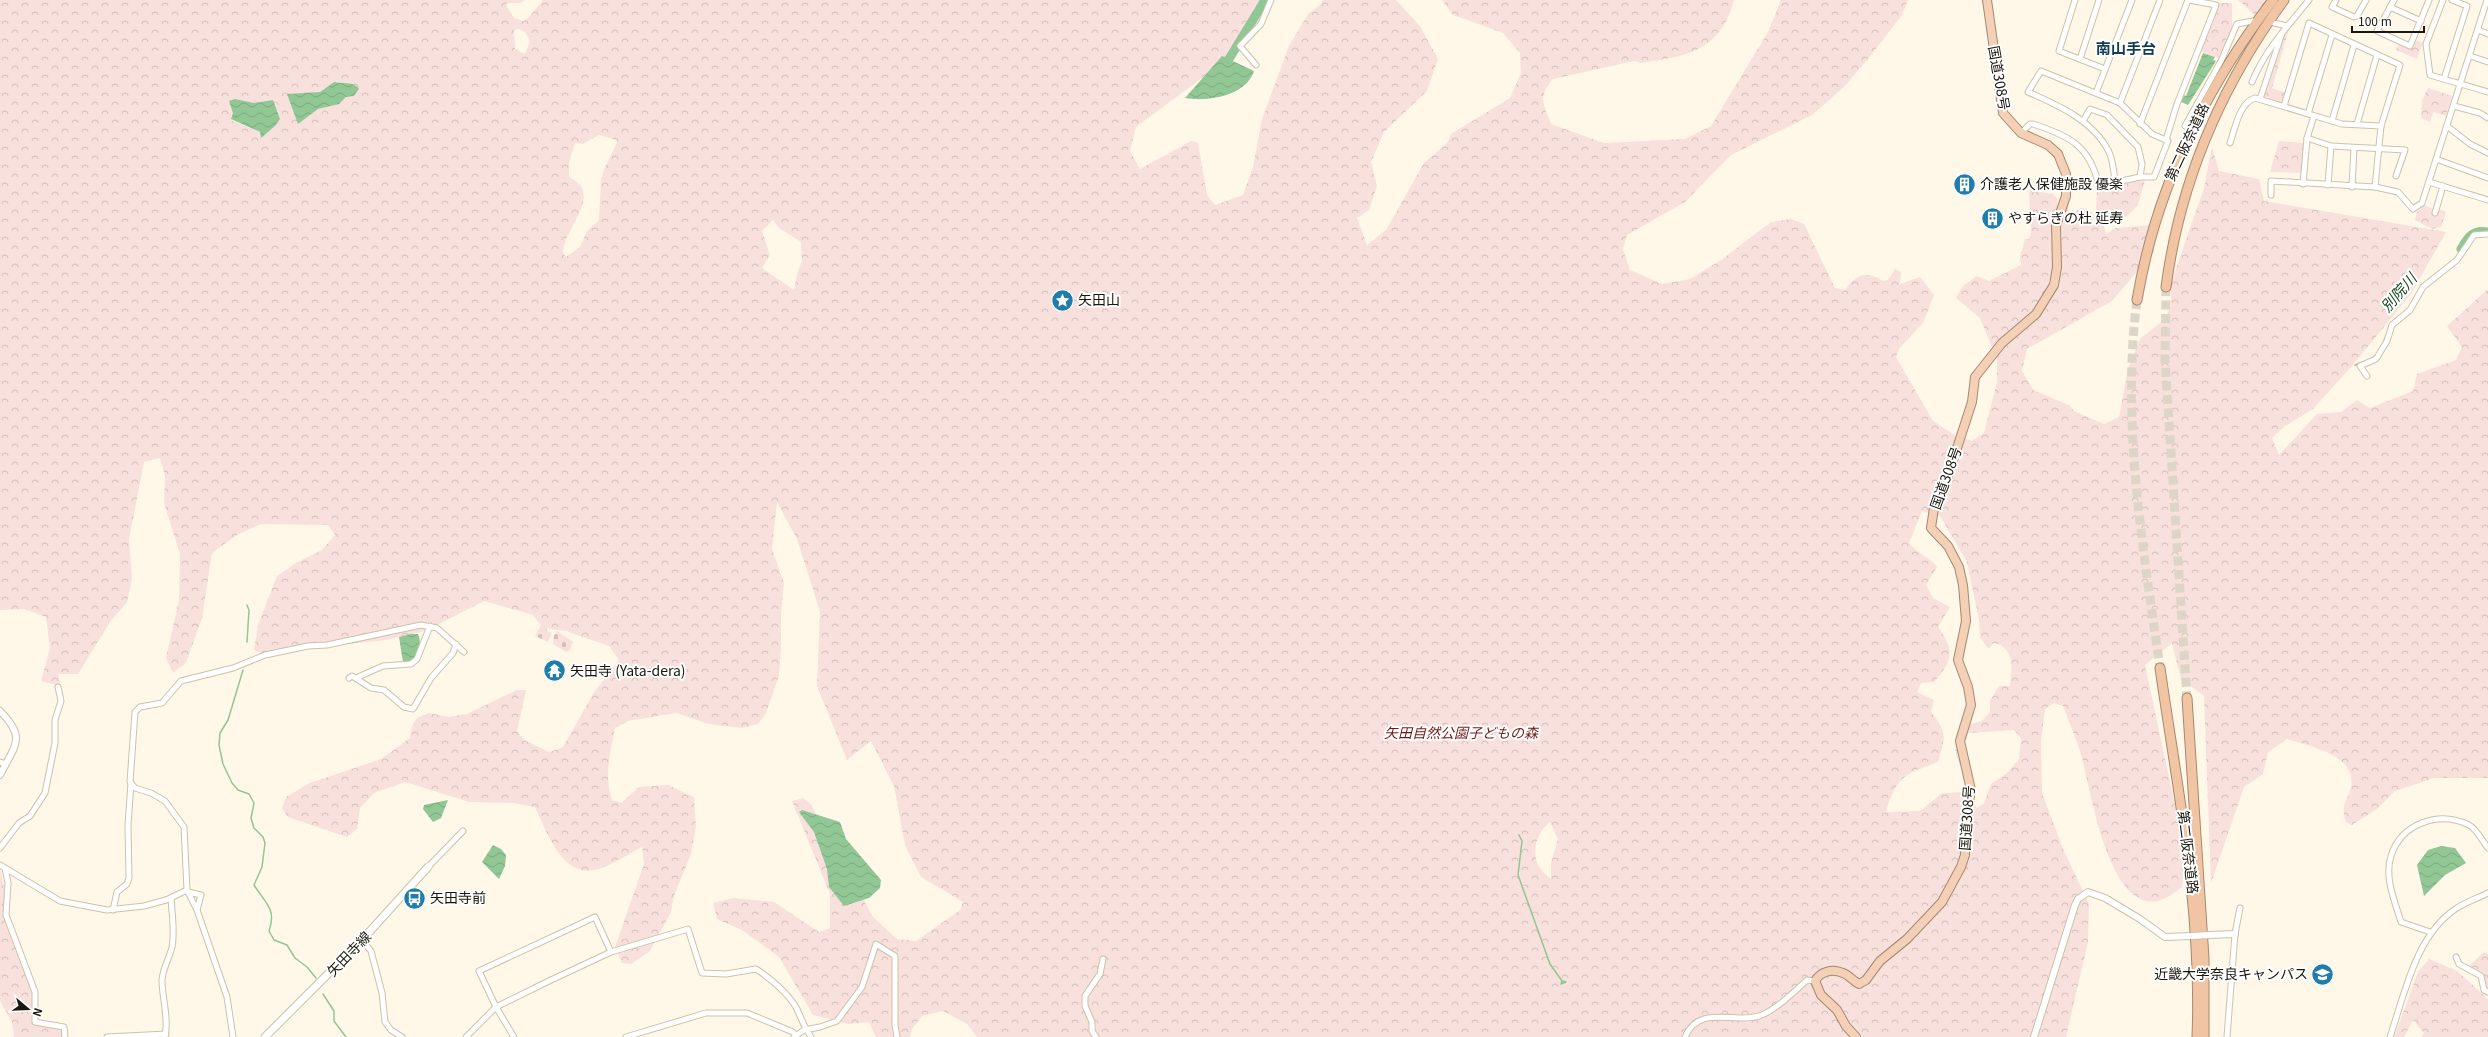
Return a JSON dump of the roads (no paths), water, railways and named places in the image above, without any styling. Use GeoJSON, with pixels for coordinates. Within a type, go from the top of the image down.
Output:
{"type":"FeatureCollection","features":[{"type":"Feature","properties":{"kind":"highway","name":"国道308号"},"geometry":{"type":"LineString","coordinates":[[1815,981],[1819,974],[1831,971],[1842,972],[1859,984],[1866,980],[1880,961],[1906,939],[1942,902],[1963,861],[1964,831],[1971,790],[1960,741],[1971,705],[1968,687],[1958,660],[1966,621],[1963,584],[1959,567],[1944,541],[1932,531],[1931,522],[1935,502],[1946,482],[1972,402],[1978,372],[2002,343],[2038,310],[2056,279],[2057,267],[2055,230],[2066,196],[2064,168],[2058,154],[2048,145],[2021,133],[2003,113],[1987,0]]}},
{"type":"Feature","properties":{"kind":"highway","name":"第二阪奈道路"},"geometry":{"type":"LineString","coordinates":[[2137,300],[2151,232],[2182,146],[2226,65],[2273,0]]}},
{"type":"Feature","properties":{"kind":"highway","name":"第二阪奈道路"},"geometry":{"type":"LineString","coordinates":[[2166,287],[2175,233],[2187,189],[2211,122],[2242,61],[2284,0]]}},
{"type":"Feature","properties":{"kind":"highway","name":"第二阪奈道路"},"geometry":{"type":"LineString","coordinates":[[2160,668],[2192,879],[2198,958],[2197,1037]]}},
{"type":"Feature","properties":{"kind":"highway","name":"第二阪奈道路"},"geometry":{"type":"LineString","coordinates":[[2187,698],[2204,958],[2204,1037]]}},
{"type":"Feature","properties":{"kind":"highway"},"geometry":{"type":"LineString","coordinates":[[1815,981],[1821,995],[1837,1010],[1846,1026],[1856,1037]]}},
{"type":"Feature","properties":{"kind":"main road","name":"矢田寺線"},"geometry":{"type":"LineString","coordinates":[[265,1037],[362,940],[428,867]]}},
{"type":"Feature","properties":{"kind":"street"},"geometry":{"type":"LineString","coordinates":[[1256,65],[1240,46],[1261,24],[1271,0]]}},
{"type":"Feature","properties":{"kind":"street"},"geometry":{"type":"LineString","coordinates":[[2074,0],[2059,51],[2105,69]]}},
{"type":"Feature","properties":{"kind":"street"},"geometry":{"type":"LineString","coordinates":[[2080,59],[2099,0]]}},
{"type":"Feature","properties":{"kind":"street"},"geometry":{"type":"LineString","coordinates":[[2096,93],[2132,0]]}},
{"type":"Feature","properties":{"kind":"street"},"geometry":{"type":"LineString","coordinates":[[2120,103],[2160,0]]}},
{"type":"Feature","properties":{"kind":"street"},"geometry":{"type":"LineString","coordinates":[[2021,133],[2030,124],[2033,124],[2071,139],[2089,156],[2095,169],[2099,186],[2140,177],[2154,178],[2168,141],[2166,140],[2176,104],[2216,5],[2189,0],[2140,124]]}},
{"type":"Feature","properties":{"kind":"street"},"geometry":{"type":"LineString","coordinates":[[2252,82],[2261,62],[2285,29],[2309,0]]}},
{"type":"Feature","properties":{"kind":"street"},"geometry":{"type":"LineString","coordinates":[[2336,0],[2332,7],[2354,17],[2357,16],[2366,0]]}},
{"type":"Feature","properties":{"kind":"street"},"geometry":{"type":"LineString","coordinates":[[2394,0],[2377,31],[2410,46],[2429,0]]}},
{"type":"Feature","properties":{"kind":"street"},"geometry":{"type":"LineString","coordinates":[[2444,0],[2426,44],[2430,75],[2488,92]]}},
{"type":"Feature","properties":{"kind":"street"},"geometry":{"type":"LineString","coordinates":[[2444,79],[2467,6],[2452,0]]}},
{"type":"Feature","properties":{"kind":"street"},"geometry":{"type":"LineString","coordinates":[[2271,195],[2271,181],[2352,187],[2375,186],[2398,192],[2414,209],[2422,203],[2487,0]]}},
{"type":"Feature","properties":{"kind":"street"},"geometry":{"type":"LineString","coordinates":[[2390,7],[2421,21]]}},
{"type":"Feature","properties":{"kind":"street"},"geometry":{"type":"LineString","coordinates":[[2185,126],[2221,61],[2237,24],[2253,21]]}},
{"type":"Feature","properties":{"kind":"street"},"geometry":{"type":"LineString","coordinates":[[2284,106],[2309,23],[2354,46],[2400,66],[2381,126],[2375,186]]}},
{"type":"Feature","properties":{"kind":"street"},"geometry":{"type":"LineString","coordinates":[[2274,24],[2285,29]]}},
{"type":"Feature","properties":{"kind":"street"},"geometry":{"type":"LineString","coordinates":[[2260,99],[2285,29]]}},
{"type":"Feature","properties":{"kind":"street"},"geometry":{"type":"LineString","coordinates":[[2478,30],[2488,34]]}},
{"type":"Feature","properties":{"kind":"street"},"geometry":{"type":"LineString","coordinates":[[2308,114],[2332,35]]}},
{"type":"Feature","properties":{"kind":"street"},"geometry":{"type":"LineString","coordinates":[[2332,121],[2354,46]]}},
{"type":"Feature","properties":{"kind":"street"},"geometry":{"type":"LineString","coordinates":[[2357,124],[2377,55]]}},
{"type":"Feature","properties":{"kind":"street"},"geometry":{"type":"LineString","coordinates":[[2470,56],[2488,62]]}},
{"type":"Feature","properties":{"kind":"street"},"geometry":{"type":"LineString","coordinates":[[2115,182],[2110,153],[2083,121],[2056,105],[2028,92],[2041,71],[2120,103],[2152,134],[2166,140]]}},
{"type":"Feature","properties":{"kind":"street"},"geometry":{"type":"LineString","coordinates":[[2230,143],[2246,103],[2250,99],[2260,99],[2342,124],[2381,126]]}},
{"type":"Feature","properties":{"kind":"street"},"geometry":{"type":"LineString","coordinates":[[2454,106],[2480,113],[2488,118]]}},
{"type":"Feature","properties":{"kind":"street"},"geometry":{"type":"LineString","coordinates":[[2083,121],[2090,109],[2107,115],[2138,147],[2142,164],[2140,177]]}},
{"type":"Feature","properties":{"kind":"street"},"geometry":{"type":"LineString","coordinates":[[2303,184],[2307,138],[2314,116]]}},
{"type":"Feature","properties":{"kind":"street"},"geometry":{"type":"LineString","coordinates":[[2447,126],[2470,144],[2488,153]]}},
{"type":"Feature","properties":{"kind":"street"},"geometry":{"type":"LineString","coordinates":[[2307,138],[2331,146],[2405,150],[2396,176]]}},
{"type":"Feature","properties":{"kind":"street"},"geometry":{"type":"LineString","coordinates":[[2328,185],[2331,146]]}},
{"type":"Feature","properties":{"kind":"street"},"geometry":{"type":"LineString","coordinates":[[2352,187],[2354,148]]}},
{"type":"Feature","properties":{"kind":"street"},"geometry":{"type":"LineString","coordinates":[[2436,160],[2488,178]]}},
{"type":"Feature","properties":{"kind":"street"},"geometry":{"type":"LineString","coordinates":[[2429,182],[2488,200]]}},
{"type":"Feature","properties":{"kind":"street"},"geometry":{"type":"LineString","coordinates":[[2435,213],[2443,186]]}},
{"type":"Feature","properties":{"kind":"street"},"geometry":{"type":"LineString","coordinates":[[2368,376],[2360,366],[2376,359],[2381,353],[2392,325],[2410,310],[2423,287],[2457,260],[2474,235],[2488,234]]}},
{"type":"Feature","properties":{"kind":"street"},"geometry":{"type":"LineString","coordinates":[[113,910],[115,896],[120,888],[127,884],[130,878],[128,825],[135,712],[140,707],[162,703],[181,681],[233,668],[265,655],[294,648],[327,645],[421,625],[437,628],[464,652]]}},
{"type":"Feature","properties":{"kind":"street"},"geometry":{"type":"LineString","coordinates":[[356,678],[383,666],[411,664],[417,659],[430,626]]}},
{"type":"Feature","properties":{"kind":"street"},"geometry":{"type":"LineString","coordinates":[[349,678],[352,676],[371,688],[384,690],[404,707],[413,709],[431,678],[453,653],[456,644]]}},
{"type":"Feature","properties":{"kind":"street"},"geometry":{"type":"LineString","coordinates":[[0,848],[19,823],[30,816],[45,793],[55,743],[55,720],[61,701],[58,687]]}},
{"type":"Feature","properties":{"kind":"street"},"geometry":{"type":"LineString","coordinates":[[0,711],[12,723],[17,732],[17,741],[3,763],[0,775]]}},
{"type":"Feature","properties":{"kind":"street"},"geometry":{"type":"LineString","coordinates":[[131,783],[135,788],[151,793],[165,801],[184,828],[188,891],[197,910],[227,997],[233,1037]]}},
{"type":"Feature","properties":{"kind":"street"},"geometry":{"type":"LineString","coordinates":[[2430,932],[2401,922],[2390,881],[2391,856],[2400,838],[2412,826],[2431,820],[2448,820],[2470,825],[2488,848]]}},
{"type":"Feature","properties":{"kind":"street"},"geometry":{"type":"LineString","coordinates":[[428,867],[463,831]]}},
{"type":"Feature","properties":{"kind":"street"},"geometry":{"type":"LineString","coordinates":[[0,865],[60,901],[113,910],[144,906],[188,891],[201,895],[197,910]]}},
{"type":"Feature","properties":{"kind":"street"},"geometry":{"type":"LineString","coordinates":[[5,868],[8,883],[6,915],[34,992],[34,1022],[64,1027],[66,1037]]}},
{"type":"Feature","properties":{"kind":"street"},"geometry":{"type":"LineString","coordinates":[[2034,1037],[2075,905],[2082,895],[2088,892],[2105,898],[2140,919],[2165,937],[2235,934]]}},
{"type":"Feature","properties":{"kind":"street"},"geometry":{"type":"LineString","coordinates":[[2390,1037],[2413,969],[2430,932],[2457,908],[2488,893]]}},
{"type":"Feature","properties":{"kind":"street"},"geometry":{"type":"LineString","coordinates":[[106,1037],[166,1036],[166,1005],[162,984],[164,970],[172,943],[171,898]]}},
{"type":"Feature","properties":{"kind":"street"},"geometry":{"type":"LineString","coordinates":[[2227,1037],[2235,934],[2240,908]]}},
{"type":"Feature","properties":{"kind":"street"},"geometry":{"type":"LineString","coordinates":[[514,1037],[496,1007],[479,971],[595,917],[611,952]]}},
{"type":"Feature","properties":{"kind":"street"},"geometry":{"type":"LineString","coordinates":[[466,1037],[496,1007],[611,952],[688,929],[702,973],[726,974],[756,969],[786,995],[796,1008],[804,1030],[811,1037]]}},
{"type":"Feature","properties":{"kind":"street"},"geometry":{"type":"LineString","coordinates":[[362,940],[371,951],[382,993],[385,1022],[391,1030],[402,1037]]}},
{"type":"Feature","properties":{"kind":"street"},"geometry":{"type":"LineString","coordinates":[[626,1037],[706,1013],[747,1013],[793,1032],[795,1037],[804,1030],[820,1027],[837,1021],[862,986],[876,944],[895,956],[895,1025],[897,1037]]}},
{"type":"Feature","properties":{"kind":"street"},"geometry":{"type":"LineString","coordinates":[[2456,957],[2459,964],[2481,976],[2484,990],[2488,992]]}},
{"type":"Feature","properties":{"kind":"street"},"geometry":{"type":"LineString","coordinates":[[1096,1037],[1092,1031],[1092,1022],[1085,1006],[1085,996],[1100,974],[1103,959]]}},
{"type":"Feature","properties":{"kind":"street"},"geometry":{"type":"LineString","coordinates":[[1685,1037],[1693,1023],[1702,1019],[1739,1017],[1750,1018],[1762,1015],[1807,980],[1815,981]]}},
{"type":"Feature","properties":{"kind":"water"},"geometry":{"type":"Polygon","coordinates":[[[2203,53],[2215,57],[2213,60],[2216,61],[2188,105],[2181,102],[2183,95],[2186,96],[2203,53]]]}},
{"type":"Feature","properties":{"kind":"water"},"geometry":{"type":"Polygon","coordinates":[[[1222,56],[1254,71],[1250,80],[1235,92],[1215,98],[1185,98],[1222,56]]]}},
{"type":"Feature","properties":{"kind":"water"},"geometry":{"type":"Polygon","coordinates":[[[334,82],[351,84],[357,86],[359,89],[354,96],[346,97],[339,104],[318,109],[298,124],[287,94],[320,92],[334,82]]]}},
{"type":"Feature","properties":{"kind":"water"},"geometry":{"type":"Polygon","coordinates":[[[235,99],[254,103],[273,100],[280,119],[275,126],[261,138],[260,132],[231,119],[233,113],[229,101],[235,99]]]}},
{"type":"Feature","properties":{"kind":"water"},"geometry":{"type":"Polygon","coordinates":[[[410,634],[418,634],[420,641],[419,648],[417,655],[413,660],[403,662],[399,637],[410,634]]]}},
{"type":"Feature","properties":{"kind":"water"},"geometry":{"type":"Polygon","coordinates":[[[448,800],[441,818],[433,822],[423,809],[424,805],[448,800]]]}},
{"type":"Feature","properties":{"kind":"water"},"geometry":{"type":"Polygon","coordinates":[[[802,810],[840,822],[846,839],[881,880],[880,888],[869,898],[844,906],[829,887],[827,869],[814,832],[799,812],[802,810]]]}},
{"type":"Feature","properties":{"kind":"water"},"geometry":{"type":"Polygon","coordinates":[[[493,845],[501,849],[506,855],[505,866],[499,879],[482,862],[493,845]]]}},
{"type":"Feature","properties":{"kind":"water"},"geometry":{"type":"Polygon","coordinates":[[[2441,846],[2455,848],[2466,863],[2445,875],[2424,896],[2417,865],[2428,850],[2441,846]]]}},
{"type":"Feature","properties":{"kind":"waterway"},"geometry":{"type":"LineString","coordinates":[[1229,59],[1265,0]]}},
{"type":"Feature","properties":{"kind":"waterway","name":"別院川"},"geometry":{"type":"LineString","coordinates":[[2461,249],[2466,241],[2475,233],[2483,231],[2488,232]]}},
{"type":"Feature","properties":{"kind":"waterway","name":"別院川"},"geometry":{"type":"LineString","coordinates":[[2421,285],[2431,278]]}},
{"type":"Feature","properties":{"kind":"waterway","name":"別院川"},"geometry":{"type":"LineString","coordinates":[[2383,343],[2388,331]]}},
{"type":"Feature","properties":{"kind":"waterway","name":"別院川"},"geometry":{"type":"LineString","coordinates":[[2355,365],[2363,362]]}},
{"type":"Feature","properties":{"kind":"waterway"},"geometry":{"type":"LineString","coordinates":[[247,605],[249,610],[247,642]]}},
{"type":"Feature","properties":{"kind":"waterway"},"geometry":{"type":"LineString","coordinates":[[243,670],[228,720],[220,733],[219,745],[223,764],[232,783],[238,790],[249,794],[254,803],[251,818],[254,828],[263,837],[265,843],[262,867],[254,885],[269,906],[271,912],[272,917],[269,931],[274,940],[287,945],[295,958],[307,967],[316,978]]}},
{"type":"Feature","properties":{"kind":"waterway"},"geometry":{"type":"LineString","coordinates":[[1519,835],[1522,841],[1518,875],[1550,964],[1562,981],[1561,984],[1566,982],[1562,981]]}},
{"type":"Feature","properties":{"kind":"waterway"},"geometry":{"type":"LineString","coordinates":[[323,994],[334,1011],[334,1021],[346,1037]]}},
{"type":"Feature","properties":{"kind":"tunnel"},"geometry":{"type":"LineString","coordinates":[[2166,287],[2165,360],[2187,698]]}},
{"type":"Feature","properties":{"kind":"tunnel"},"geometry":{"type":"LineString","coordinates":[[2137,300],[2131,392],[2133,438],[2141,530],[2160,668]]}},
{"type":"Feature","properties":{"kind":"place","name":"介護老人保健施設 優楽"},"geometry":{"type":"Point","coordinates":[1965,184]}},
{"type":"Feature","properties":{"kind":"place","name":"やすらぎの杜 延寿"},"geometry":{"type":"Point","coordinates":[1992,218]}},
{"type":"Feature","properties":{"kind":"place","name":"矢田山"},"geometry":{"type":"Point","coordinates":[1063,300]}},
{"type":"Feature","properties":{"kind":"place","name":"矢田寺 (Yata-dera)"},"geometry":{"type":"Point","coordinates":[554,671]}},
{"type":"Feature","properties":{"kind":"place","name":"矢田寺前"},"geometry":{"type":"Point","coordinates":[414,898]}},
{"type":"Feature","properties":{"kind":"place","name":"近畿大学奈良キャンパス"},"geometry":{"type":"Point","coordinates":[2323,974]}},
{"type":"Feature","properties":{"kind":"district","name":"南山手台"},"geometry":{"type":"Point","coordinates":[2126,49]}},
{"type":"Feature","properties":{"kind":"park label","name":"矢田自然公園子どもの森"},"geometry":{"type":"Point","coordinates":[1461,733]}}]}
